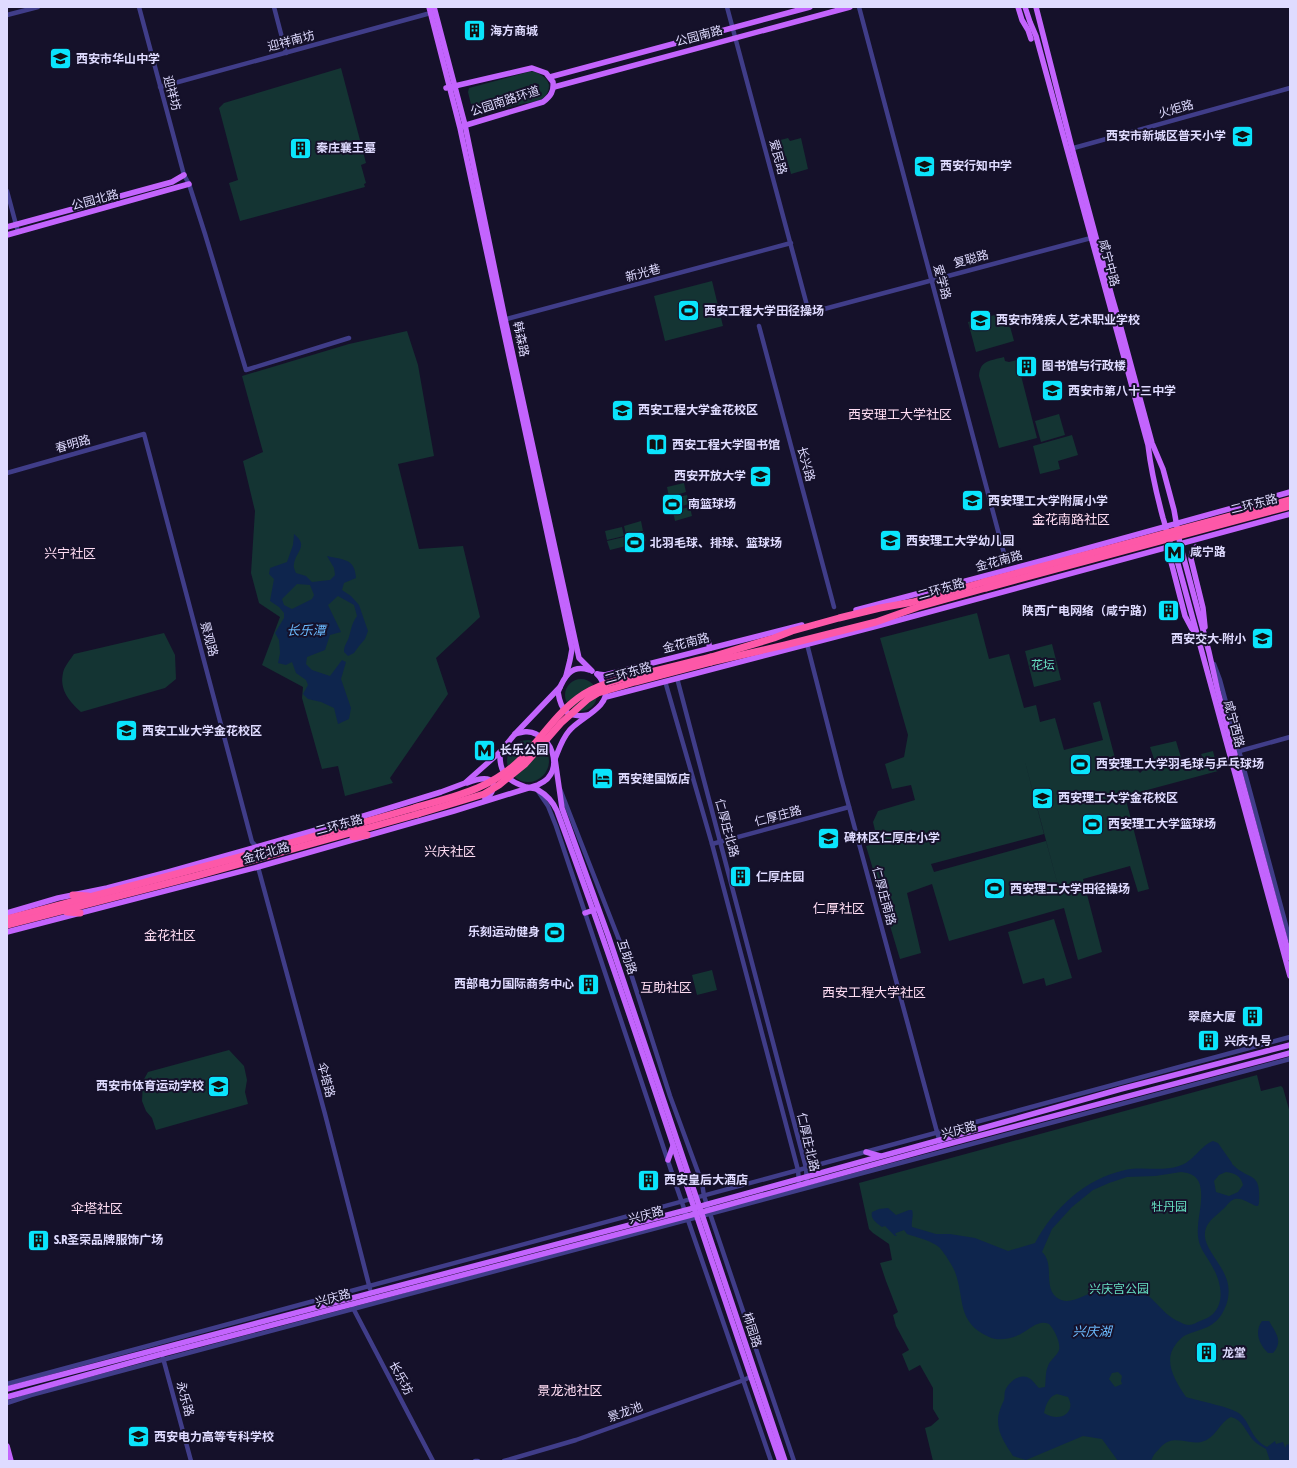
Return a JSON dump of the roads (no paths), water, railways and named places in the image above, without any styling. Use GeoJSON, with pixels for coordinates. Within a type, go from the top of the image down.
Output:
{"type":"FeatureCollection","features":[{"type":"Feature","properties":{"kind":"highway","name":"二环东路"},"geometry":{"type":"LineString","coordinates":[[7,925],[59,909],[325,838],[416,811],[474,791],[489,784],[507,772],[521,759],[555,720],[578,698],[591,690],[611,682],[761,650],[868,624],[985,585],[1177,526],[1290,500]]}},
{"type":"Feature","properties":{"kind":"highway","name":"二环东路"},"geometry":{"type":"LineString","coordinates":[[711,660],[792,631],[880,608],[985,585],[1290,506]]}},
{"type":"Feature","properties":{"kind":"highway"},"geometry":{"type":"LineString","coordinates":[[878,605],[902,604]]}},
{"type":"Feature","properties":{"kind":"highway"},"geometry":{"type":"LineString","coordinates":[[881,625],[904,613]]}},
{"type":"Feature","properties":{"kind":"highway"},"geometry":{"type":"LineString","coordinates":[[792,631],[809,623]]}},
{"type":"Feature","properties":{"kind":"highway"},"geometry":{"type":"LineString","coordinates":[[761,650],[784,650]]}},
{"type":"Feature","properties":{"kind":"highway"},"geometry":{"type":"LineString","coordinates":[[325,838],[358,818]]}},
{"type":"Feature","properties":{"kind":"highway"},"geometry":{"type":"LineString","coordinates":[[325,838],[367,835]]}},
{"type":"Feature","properties":{"kind":"highway","name":"二环东路"},"geometry":{"type":"LineString","coordinates":[[7,919],[59,909],[94,896],[325,838]]}},
{"type":"Feature","properties":{"kind":"highway"},"geometry":{"type":"LineString","coordinates":[[73,895],[94,896]]}},
{"type":"Feature","properties":{"kind":"highway"},"geometry":{"type":"LineString","coordinates":[[59,909],[80,913]]}},
{"type":"Feature","properties":{"kind":"main road","name":"韩森路"},"geometry":{"type":"LineString","coordinates":[[429,7],[461,127],[579,658],[594,673]]}},
{"type":"Feature","properties":{"kind":"main road","name":"韩森路"},"geometry":{"type":"LineString","coordinates":[[434,7],[451,87]]}},
{"type":"Feature","properties":{"kind":"main road","name":"公园南路"},"geometry":{"type":"LineString","coordinates":[[550,77],[810,7]]}},
{"type":"Feature","properties":{"kind":"main road","name":"公园南路"},"geometry":{"type":"LineString","coordinates":[[554,87],[850,7]]}},
{"type":"Feature","properties":{"kind":"main road"},"geometry":{"type":"LineString","coordinates":[[1018,7],[1022,20],[1032,39]]}},
{"type":"Feature","properties":{"kind":"main road","name":"咸宁中路"},"geometry":{"type":"LineString","coordinates":[[1025,7],[1036,36],[1069,149],[1152,443],[1163,469],[1177,526]]}},
{"type":"Feature","properties":{"kind":"main road","name":"咸宁中路"},"geometry":{"type":"LineString","coordinates":[[1036,7],[1091,238],[1148,445],[1151,471],[1165,526]]}},
{"type":"Feature","properties":{"kind":"main road","name":"公园南路环道"},"geometry":{"type":"LineString","coordinates":[[451,87],[532,68],[546,73],[553,82],[554,87],[552,92],[543,102],[461,127]]}},
{"type":"Feature","properties":{"kind":"main road","name":"公园北路"},"geometry":{"type":"LineString","coordinates":[[7,227],[172,182],[184,175]]}},
{"type":"Feature","properties":{"kind":"main road","name":"公园北路"},"geometry":{"type":"LineString","coordinates":[[7,235],[189,184]]}},
{"type":"Feature","properties":{"kind":"main road","name":"韩森路"},"geometry":{"type":"LineString","coordinates":[[503,320],[572,649],[566,676]]}},
{"type":"Feature","properties":{"kind":"main road","name":"金花南路"},"geometry":{"type":"LineString","coordinates":[[594,673],[605,675],[809,623],[1165,526],[1177,526],[1290,492]]}},
{"type":"Feature","properties":{"kind":"main road"},"geometry":{"type":"LineString","coordinates":[[529,788],[538,785],[548,778],[565,736],[577,723],[595,711],[606,697],[881,625],[1290,514]]}},
{"type":"Feature","properties":{"kind":"main road"},"geometry":{"type":"LineString","coordinates":[[1165,526],[1171,546]]}},
{"type":"Feature","properties":{"kind":"main road","name":"咸宁西路"},"geometry":{"type":"LineString","coordinates":[[1177,526],[1180,544],[1205,636],[1218,692],[1237,752],[1290,958]]}},
{"type":"Feature","properties":{"kind":"main road","name":"咸宁西路"},"geometry":{"type":"LineString","coordinates":[[1171,546],[1169,554],[1185,616],[1199,644],[1214,692],[1290,976]]}},
{"type":"Feature","properties":{"kind":"main road"},"geometry":{"type":"LineString","coordinates":[[1196,547],[1191,556],[1205,615],[1205,636]]}},
{"type":"Feature","properties":{"kind":"main road"},"geometry":{"type":"LineString","coordinates":[[708,641],[710,648]]}},
{"type":"Feature","properties":{"kind":"main road"},"geometry":{"type":"LineString","coordinates":[[588,715],[570,715],[559,698],[558,692],[566,676],[572,670],[585,669],[594,673],[601,679],[604,685],[606,697]]}},
{"type":"Feature","properties":{"kind":"main road"},"geometry":{"type":"LineString","coordinates":[[537,789],[517,784],[509,779],[502,771],[500,752],[515,734],[560,688]]}},
{"type":"Feature","properties":{"kind":"main road"},"geometry":{"type":"LineString","coordinates":[[515,734],[525,731],[535,733],[544,738],[550,746],[555,759]]}},
{"type":"Feature","properties":{"kind":"main road","name":"金花北路"},"geometry":{"type":"LineString","coordinates":[[7,913],[258,848],[441,792],[465,783],[500,752]]}},
{"type":"Feature","properties":{"kind":"main road","name":"互助路"},"geometry":{"type":"LineString","coordinates":[[555,759],[562,808],[608,935],[698,1212]]}},
{"type":"Feature","properties":{"kind":"main road"},"geometry":{"type":"LineString","coordinates":[[465,783],[485,779],[488,779],[491,782],[494,788],[492,793],[477,803]]}},
{"type":"Feature","properties":{"kind":"main road","name":"金花北路"},"geometry":{"type":"LineString","coordinates":[[7,932],[258,867],[529,788]]}},
{"type":"Feature","properties":{"kind":"main road","name":"互助路"},"geometry":{"type":"LineString","coordinates":[[537,789],[553,802],[557,811],[594,910],[673,1145],[694,1198]]}},
{"type":"Feature","properties":{"kind":"main road"},"geometry":{"type":"LineString","coordinates":[[585,913],[594,910]]}},
{"type":"Feature","properties":{"kind":"main road","name":"兴庆路"},"geometry":{"type":"LineString","coordinates":[[708,1209],[799,1187],[806,1180],[880,1156],[941,1146],[1120,1089],[1290,1045]]}},
{"type":"Feature","properties":{"kind":"main road","name":"兴庆路"},"geometry":{"type":"LineString","coordinates":[[7,1389],[161,1351],[687,1215],[799,1178],[806,1180],[941,1146],[1290,1053]]}},
{"type":"Feature","properties":{"kind":"main road"},"geometry":{"type":"LineString","coordinates":[[668,1160],[673,1145]]}},
{"type":"Feature","properties":{"kind":"main road"},"geometry":{"type":"LineString","coordinates":[[866,1152],[880,1156]]}},
{"type":"Feature","properties":{"kind":"main road","name":"柿园路"},"geometry":{"type":"LineString","coordinates":[[698,1212],[750,1377],[780,1461]]}},
{"type":"Feature","properties":{"kind":"main road","name":"柿园路"},"geometry":{"type":"LineString","coordinates":[[698,1212],[785,1461]]}},
{"type":"Feature","properties":{"kind":"main road","name":"兴庆路"},"geometry":{"type":"LineString","coordinates":[[7,1397],[161,1351],[352,1307],[372,1296]]}},
{"type":"Feature","properties":{"kind":"main road"},"geometry":{"type":"LineString","coordinates":[[19,1394],[31,1395]]}},
{"type":"Feature","properties":{"kind":"main road"},"geometry":{"type":"LineString","coordinates":[[7,1446],[11,1461]]}},
{"type":"Feature","properties":{"kind":"street"},"geometry":{"type":"LineString","coordinates":[[7,15],[38,7]]}},
{"type":"Feature","properties":{"kind":"street","name":"迎祥坊"},"geometry":{"type":"LineString","coordinates":[[139,7],[184,175],[189,184],[246,370],[349,338]]}},
{"type":"Feature","properties":{"kind":"street"},"geometry":{"type":"LineString","coordinates":[[274,7],[286,53]]}},
{"type":"Feature","properties":{"kind":"street","name":"爱民路"},"geometry":{"type":"LineString","coordinates":[[727,7],[809,312]]}},
{"type":"Feature","properties":{"kind":"street","name":"爱学路"},"geometry":{"type":"LineString","coordinates":[[859,7],[1006,561]]}},
{"type":"Feature","properties":{"kind":"street","name":"迎祥南坊"},"geometry":{"type":"LineString","coordinates":[[160,87],[427,14]]}},
{"type":"Feature","properties":{"kind":"street","name":"火炬路"},"geometry":{"type":"LineString","coordinates":[[1069,149],[1290,88]]}},
{"type":"Feature","properties":{"kind":"street"},"geometry":{"type":"LineString","coordinates":[[7,191],[18,232]]}},
{"type":"Feature","properties":{"kind":"street","name":"复聪路"},"geometry":{"type":"LineString","coordinates":[[809,312],[1091,238]]}},
{"type":"Feature","properties":{"kind":"street","name":"新光巷"},"geometry":{"type":"LineString","coordinates":[[503,320],[791,243]]}},
{"type":"Feature","properties":{"kind":"street","name":"长兴路"},"geometry":{"type":"LineString","coordinates":[[760,326],[834,607]]}},
{"type":"Feature","properties":{"kind":"street","name":"春明路"},"geometry":{"type":"LineString","coordinates":[[7,473],[144,434]]}},
{"type":"Feature","properties":{"kind":"street","name":"景观路"},"geometry":{"type":"LineString","coordinates":[[144,434],[252,842],[258,848]]}},
{"type":"Feature","properties":{"kind":"street","name":"仁厚庄南路"},"geometry":{"type":"LineString","coordinates":[[807,644],[849,807],[941,1146]]}},
{"type":"Feature","properties":{"kind":"street","name":"仁厚庄北路"},"geometry":{"type":"LineString","coordinates":[[677,678],[806,1168],[806,1180]]}},
{"type":"Feature","properties":{"kind":"street","name":"仁厚庄北路"},"geometry":{"type":"LineString","coordinates":[[665,681],[712,844],[798,1170],[799,1187]]}},
{"type":"Feature","properties":{"kind":"street"},"geometry":{"type":"LineString","coordinates":[[1290,737],[1237,752],[1290,940]]}},
{"type":"Feature","properties":{"kind":"street"},"geometry":{"type":"LineString","coordinates":[[558,783],[625,955],[670,1096],[702,1183],[708,1209],[794,1461]]}},
{"type":"Feature","properties":{"kind":"street"},"geometry":{"type":"LineString","coordinates":[[537,789],[548,806],[552,816],[771,1461]]}},
{"type":"Feature","properties":{"kind":"street","name":"仁厚庄路"},"geometry":{"type":"LineString","coordinates":[[712,844],[849,807]]}},
{"type":"Feature","properties":{"kind":"street","name":"伞塔路"},"geometry":{"type":"LineString","coordinates":[[258,867],[325,1114],[372,1296]]}},
{"type":"Feature","properties":{"kind":"street"},"geometry":{"type":"LineString","coordinates":[[7,1403],[161,1351],[369,1286],[1290,1037]]}},
{"type":"Feature","properties":{"kind":"street"},"geometry":{"type":"LineString","coordinates":[[799,1187],[941,1146],[1290,1059]]}},
{"type":"Feature","properties":{"kind":"street"},"geometry":{"type":"LineString","coordinates":[[352,1307],[698,1212]]}},
{"type":"Feature","properties":{"kind":"street","name":"长乐坊"},"geometry":{"type":"LineString","coordinates":[[352,1307],[433,1461]]}},
{"type":"Feature","properties":{"kind":"street"},"geometry":{"type":"LineString","coordinates":[[7,1384],[161,1351]]}},
{"type":"Feature","properties":{"kind":"street","name":"永乐路"},"geometry":{"type":"LineString","coordinates":[[161,1351],[191,1461]]}},
{"type":"Feature","properties":{"kind":"street","name":"景龙池"},"geometry":{"type":"LineString","coordinates":[[504,1461],[576,1440],[750,1377]]}},
{"type":"Feature","properties":{"kind":"water","name":"长乐潭"},"geometry":{"type":"Polygon","coordinates":[[[294,534],[301,542],[300,549],[295,559],[295,571],[296,573],[306,576],[312,582],[330,580],[335,575],[334,568],[327,556],[343,559],[351,563],[355,571],[356,578],[344,583],[342,590],[351,596],[359,605],[368,631],[365,639],[354,653],[348,656],[344,652],[344,648],[357,616],[354,605],[338,596],[328,605],[341,632],[330,635],[325,650],[307,657],[306,664],[312,670],[330,676],[342,660],[346,662],[341,679],[351,708],[349,719],[338,724],[334,708],[321,702],[308,699],[303,694],[308,685],[306,680],[296,673],[292,662],[286,665],[278,663],[280,653],[279,640],[275,633],[284,618],[284,613],[279,607],[270,601],[274,579],[269,574],[270,568],[287,562],[293,545],[294,534]],[[297,584],[282,599],[284,605],[292,609],[312,599],[314,595],[310,585],[297,584]]]}},
{"type":"Feature","properties":{"kind":"water","name":"兴庆湖"},"geometry":{"type":"Polygon","coordinates":[[[1213,1141],[1218,1143],[1232,1164],[1256,1181],[1259,1193],[1259,1203],[1258,1206],[1256,1206],[1244,1200],[1234,1199],[1207,1225],[1205,1237],[1208,1246],[1228,1284],[1228,1296],[1224,1310],[1216,1321],[1207,1327],[1184,1336],[1177,1343],[1170,1357],[1170,1364],[1178,1385],[1186,1397],[1236,1411],[1244,1418],[1257,1440],[1267,1447],[1275,1441],[1276,1444],[1283,1442],[1285,1447],[1286,1445],[1290,1444],[1290,1461],[1270,1461],[1266,1449],[1250,1437],[1244,1426],[1235,1418],[1231,1417],[1224,1422],[1212,1436],[1204,1441],[1193,1442],[1176,1440],[1165,1443],[1156,1452],[1151,1461],[1118,1461],[1102,1439],[1083,1436],[1026,1460],[1013,1456],[1003,1439],[998,1426],[1005,1391],[1008,1385],[1014,1380],[1024,1376],[1030,1379],[1039,1388],[1045,1387],[1047,1368],[1059,1350],[1057,1336],[1053,1329],[1049,1324],[1039,1323],[1016,1336],[1007,1339],[989,1337],[978,1331],[966,1317],[955,1272],[940,1248],[929,1242],[907,1234],[904,1230],[896,1233],[895,1234],[897,1236],[895,1236],[885,1226],[882,1227],[874,1221],[872,1212],[879,1209],[888,1208],[896,1215],[912,1210],[912,1227],[936,1234],[950,1234],[975,1238],[1008,1251],[1035,1243],[1051,1218],[1061,1207],[1084,1188],[1097,1180],[1110,1174],[1125,1170],[1166,1169],[1179,1166],[1188,1161],[1208,1143],[1213,1141]],[[1181,1172],[1155,1176],[1127,1177],[1093,1190],[1072,1207],[1052,1229],[1042,1252],[1048,1262],[1050,1287],[1056,1297],[1066,1301],[1078,1299],[1099,1290],[1129,1289],[1144,1293],[1173,1319],[1184,1324],[1193,1324],[1213,1314],[1217,1309],[1221,1297],[1215,1271],[1201,1248],[1198,1238],[1198,1222],[1201,1200],[1199,1182],[1193,1175],[1181,1172]],[[1226,1172],[1219,1175],[1214,1181],[1216,1192],[1229,1196],[1238,1192],[1243,1185],[1241,1179],[1235,1174],[1226,1172]],[[1118,1372],[1112,1373],[1109,1379],[1115,1387],[1122,1384],[1122,1376],[1118,1372]],[[1057,1394],[1054,1395],[1048,1402],[1044,1413],[1050,1416],[1061,1417],[1068,1412],[1070,1403],[1068,1397],[1057,1394]]]}},
{"type":"Feature","properties":{"kind":"water"},"geometry":{"type":"Polygon","coordinates":[[[1262,1321],[1269,1321],[1276,1333],[1278,1344],[1273,1353],[1268,1353],[1260,1342],[1258,1329],[1262,1321]]]}},
{"type":"Feature","properties":{"kind":"place","name":"海方商城"},"geometry":{"type":"Point","coordinates":[475,31]}},
{"type":"Feature","properties":{"kind":"place","name":"西安市华山中学"},"geometry":{"type":"Point","coordinates":[60,59]}},
{"type":"Feature","properties":{"kind":"place","name":"西安市新城区普天小学"},"geometry":{"type":"Point","coordinates":[1242,136]}},
{"type":"Feature","properties":{"kind":"place","name":"秦庄襄王墓"},"geometry":{"type":"Point","coordinates":[301,148]}},
{"type":"Feature","properties":{"kind":"place","name":"西安行知中学"},"geometry":{"type":"Point","coordinates":[924,166]}},
{"type":"Feature","properties":{"kind":"place","name":"西安工程大学田径操场"},"geometry":{"type":"Point","coordinates":[689,311]}},
{"type":"Feature","properties":{"kind":"place","name":"西安市残疾人艺术职业学校"},"geometry":{"type":"Point","coordinates":[981,320]}},
{"type":"Feature","properties":{"kind":"place","name":"图书馆与行政楼"},"geometry":{"type":"Point","coordinates":[1026,366]}},
{"type":"Feature","properties":{"kind":"place","name":"西安市第八十三中学"},"geometry":{"type":"Point","coordinates":[1053,391]}},
{"type":"Feature","properties":{"kind":"place","name":"西安工程大学金花校区"},"geometry":{"type":"Point","coordinates":[623,410]}},
{"type":"Feature","properties":{"kind":"place","name":"西安工程大学图书馆"},"geometry":{"type":"Point","coordinates":[656,445]}},
{"type":"Feature","properties":{"kind":"place","name":"西安开放大学"},"geometry":{"type":"Point","coordinates":[761,476]}},
{"type":"Feature","properties":{"kind":"place","name":"西安理工大学附属小学"},"geometry":{"type":"Point","coordinates":[973,501]}},
{"type":"Feature","properties":{"kind":"place","name":"南篮球场"},"geometry":{"type":"Point","coordinates":[673,504]}},
{"type":"Feature","properties":{"kind":"place","name":"西安理工大学幼儿园"},"geometry":{"type":"Point","coordinates":[890,541]}},
{"type":"Feature","properties":{"kind":"place","name":"北羽毛球、排球、篮球场"},"geometry":{"type":"Point","coordinates":[635,543]}},
{"type":"Feature","properties":{"kind":"place","name":"咸宁路"},"geometry":{"type":"Point","coordinates":[1174,552]}},
{"type":"Feature","properties":{"kind":"place","name":"陕西广电网络（咸宁路）"},"geometry":{"type":"Point","coordinates":[1169,611]}},
{"type":"Feature","properties":{"kind":"place","name":"西安交大-附小"},"geometry":{"type":"Point","coordinates":[1262,639]}},
{"type":"Feature","properties":{"kind":"place","name":"西安工业大学金花校区"},"geometry":{"type":"Point","coordinates":[127,731]}},
{"type":"Feature","properties":{"kind":"place","name":"长乐公园"},"geometry":{"type":"Point","coordinates":[484,750]}},
{"type":"Feature","properties":{"kind":"place","name":"西安理工大学羽毛球与乒乓球场"},"geometry":{"type":"Point","coordinates":[1081,764]}},
{"type":"Feature","properties":{"kind":"place","name":"西安建国饭店"},"geometry":{"type":"Point","coordinates":[602,779]}},
{"type":"Feature","properties":{"kind":"place","name":"西安理工大学金花校区"},"geometry":{"type":"Point","coordinates":[1043,798]}},
{"type":"Feature","properties":{"kind":"place","name":"西安理工大学篮球场"},"geometry":{"type":"Point","coordinates":[1093,824]}},
{"type":"Feature","properties":{"kind":"place","name":"碑林区仁厚庄小学"},"geometry":{"type":"Point","coordinates":[829,838]}},
{"type":"Feature","properties":{"kind":"place","name":"仁厚庄园"},"geometry":{"type":"Point","coordinates":[740,877]}},
{"type":"Feature","properties":{"kind":"place","name":"西安理工大学田径操场"},"geometry":{"type":"Point","coordinates":[994,889]}},
{"type":"Feature","properties":{"kind":"place","name":"乐刻运动健身"},"geometry":{"type":"Point","coordinates":[555,932]}},
{"type":"Feature","properties":{"kind":"place","name":"西部电力国际商务中心"},"geometry":{"type":"Point","coordinates":[589,984]}},
{"type":"Feature","properties":{"kind":"place","name":"翠庭大厦"},"geometry":{"type":"Point","coordinates":[1252,1017]}},
{"type":"Feature","properties":{"kind":"place","name":"兴庆九号"},"geometry":{"type":"Point","coordinates":[1209,1041]}},
{"type":"Feature","properties":{"kind":"place","name":"西安市体育运动学校"},"geometry":{"type":"Point","coordinates":[219,1086]}},
{"type":"Feature","properties":{"kind":"place","name":"西安皇后大酒店"},"geometry":{"type":"Point","coordinates":[648,1180]}},
{"type":"Feature","properties":{"kind":"place","name":"S.R圣荣品牌服饰广场"},"geometry":{"type":"Point","coordinates":[38,1240]}},
{"type":"Feature","properties":{"kind":"place","name":"龙堂"},"geometry":{"type":"Point","coordinates":[1206,1353]}},
{"type":"Feature","properties":{"kind":"place","name":"西安电力高等专科学校"},"geometry":{"type":"Point","coordinates":[138,1437]}},
{"type":"Feature","properties":{"kind":"district","name":"西安理工大学社区"},"geometry":{"type":"Point","coordinates":[900,414]}},
{"type":"Feature","properties":{"kind":"district","name":"金花南路社区"},"geometry":{"type":"Point","coordinates":[1071,519]}},
{"type":"Feature","properties":{"kind":"district","name":"兴宁社区"},"geometry":{"type":"Point","coordinates":[70,553]}},
{"type":"Feature","properties":{"kind":"district","name":"兴庆社区"},"geometry":{"type":"Point","coordinates":[450,851]}},
{"type":"Feature","properties":{"kind":"district","name":"仁厚社区"},"geometry":{"type":"Point","coordinates":[839,908]}},
{"type":"Feature","properties":{"kind":"district","name":"金花社区"},"geometry":{"type":"Point","coordinates":[170,935]}},
{"type":"Feature","properties":{"kind":"district","name":"互助社区"},"geometry":{"type":"Point","coordinates":[666,987]}},
{"type":"Feature","properties":{"kind":"district","name":"西安工程大学社区"},"geometry":{"type":"Point","coordinates":[874,992]}},
{"type":"Feature","properties":{"kind":"district","name":"伞塔社区"},"geometry":{"type":"Point","coordinates":[97,1208]}},
{"type":"Feature","properties":{"kind":"district","name":"景龙池社区"},"geometry":{"type":"Point","coordinates":[570,1390]}},
{"type":"Feature","properties":{"kind":"park label","name":"花坛"},"geometry":{"type":"Point","coordinates":[1043,665]}},
{"type":"Feature","properties":{"kind":"park label","name":"牡丹园"},"geometry":{"type":"Point","coordinates":[1169,1207]}},
{"type":"Feature","properties":{"kind":"park label","name":"兴庆宫公园"},"geometry":{"type":"Point","coordinates":[1119,1289]}}]}
